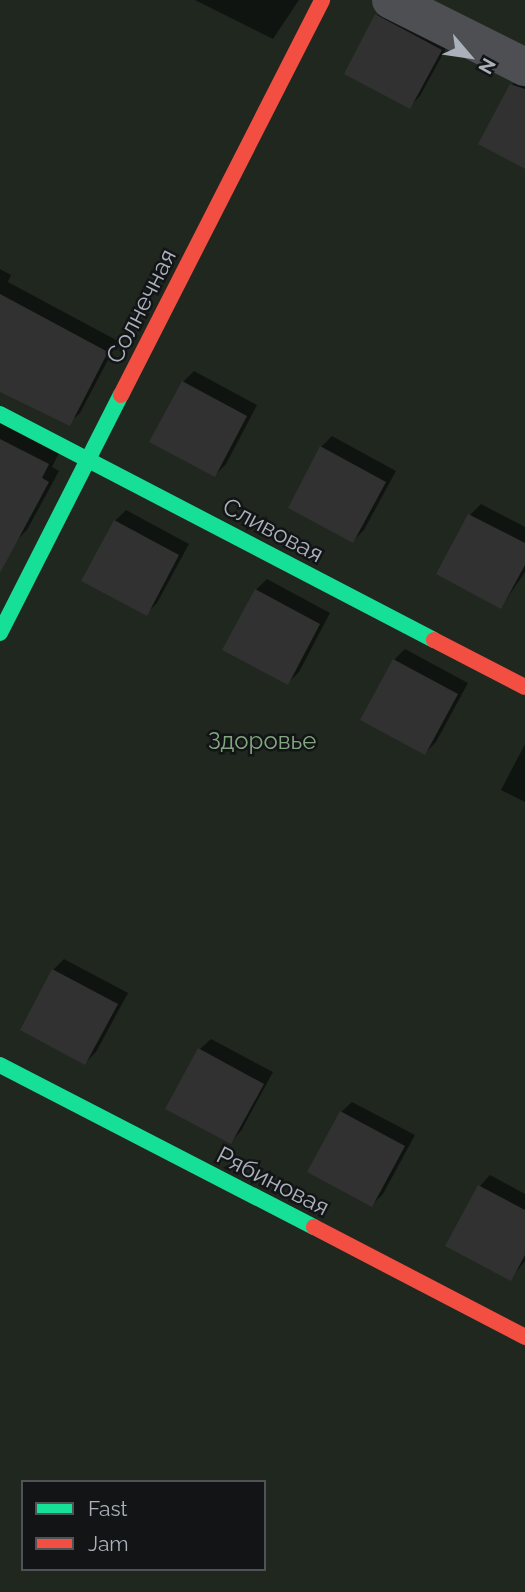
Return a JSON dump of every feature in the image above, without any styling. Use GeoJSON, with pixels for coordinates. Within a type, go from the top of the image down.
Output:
{"type":"FeatureCollection","features":[{"type":"Feature","properties":{"kind":"street","name":"Солнечная"},"geometry":{"type":"LineString","coordinates":[[0,633],[322,0]]}},
{"type":"Feature","properties":{"kind":"street"},"geometry":{"type":"LineString","coordinates":[[391,0],[525,67]]}},
{"type":"Feature","properties":{"kind":"street","name":"Сливовая"},"geometry":{"type":"LineString","coordinates":[[0,414],[525,687]]}},
{"type":"Feature","properties":{"kind":"street","name":"Рябиновая"},"geometry":{"type":"LineString","coordinates":[[0,1065],[525,1337]]}},
{"type":"Feature","properties":{"kind":"green space","name":"Здоровье"},"geometry":{"type":"Polygon","coordinates":[[[0,0],[525,0],[525,1592],[0,1592],[0,0]]]}},
{"type":"Feature","properties":{"kind":"building"},"geometry":{"type":"Polygon","coordinates":[[[375,14],[442,50],[410,109],[344,74],[375,14]]]}},
{"type":"Feature","properties":{"kind":"building"},"geometry":{"type":"Polygon","coordinates":[[[510,84],[525,89],[525,169],[478,144],[510,84]]]}},
{"type":"Feature","properties":{"kind":"building"},"geometry":{"type":"Polygon","coordinates":[[[0,294],[108,352],[70,426],[0,392],[0,294]]]}},
{"type":"Feature","properties":{"kind":"building"},"geometry":{"type":"Polygon","coordinates":[[[182,381],[247,416],[215,477],[149,442],[182,381]]]}},
{"type":"Feature","properties":{"kind":"building"},"geometry":{"type":"Polygon","coordinates":[[[0,439],[49,464],[42,478],[49,482],[0,573],[0,439]]]}},
{"type":"Feature","properties":{"kind":"building"},"geometry":{"type":"Polygon","coordinates":[[[320,446],[386,482],[353,543],[288,508],[320,446]]]}},
{"type":"Feature","properties":{"kind":"building"},"geometry":{"type":"Polygon","coordinates":[[[468,514],[525,543],[525,565],[501,609],[436,574],[468,514]]]}},
{"type":"Feature","properties":{"kind":"building"},"geometry":{"type":"Polygon","coordinates":[[[114,520],[179,555],[147,616],[81,581],[114,520]]]}},
{"type":"Feature","properties":{"kind":"building"},"geometry":{"type":"Polygon","coordinates":[[[255,589],[320,624],[288,685],[222,650],[255,589]]]}},
{"type":"Feature","properties":{"kind":"building"},"geometry":{"type":"Polygon","coordinates":[[[393,659],[458,694],[425,755],[360,720],[393,659]]]}},
{"type":"Feature","properties":{"kind":"building"},"geometry":{"type":"Polygon","coordinates":[[[52,969],[118,1004],[85,1065],[20,1030],[52,969]]]}},
{"type":"Feature","properties":{"kind":"building"},"geometry":{"type":"Polygon","coordinates":[[[198,1048],[264,1084],[231,1144],[165,1109],[198,1048]]]}},
{"type":"Feature","properties":{"kind":"building"},"geometry":{"type":"Polygon","coordinates":[[[340,1111],[405,1146],[372,1207],[307,1172],[340,1111]]]}},
{"type":"Feature","properties":{"kind":"building"},"geometry":{"type":"Polygon","coordinates":[[[478,1185],[525,1210],[525,1255],[511,1281],[445,1246],[478,1185]]]}},
{"type":"Feature","properties":{"kind":"traffic: fast"},"geometry":{"type":"LineString","coordinates":[[0,633],[121,395]]}},
{"type":"Feature","properties":{"kind":"traffic: fast"},"geometry":{"type":"LineString","coordinates":[[0,414],[434,640]]}},
{"type":"Feature","properties":{"kind":"traffic: fast"},"geometry":{"type":"LineString","coordinates":[[0,1065],[314,1227]]}},
{"type":"Feature","properties":{"kind":"traffic: jam"},"geometry":{"type":"LineString","coordinates":[[121,395],[322,0]]}},
{"type":"Feature","properties":{"kind":"traffic: jam"},"geometry":{"type":"LineString","coordinates":[[434,640],[525,687]]}},
{"type":"Feature","properties":{"kind":"traffic: jam"},"geometry":{"type":"LineString","coordinates":[[314,1227],[525,1337]]}}]}
